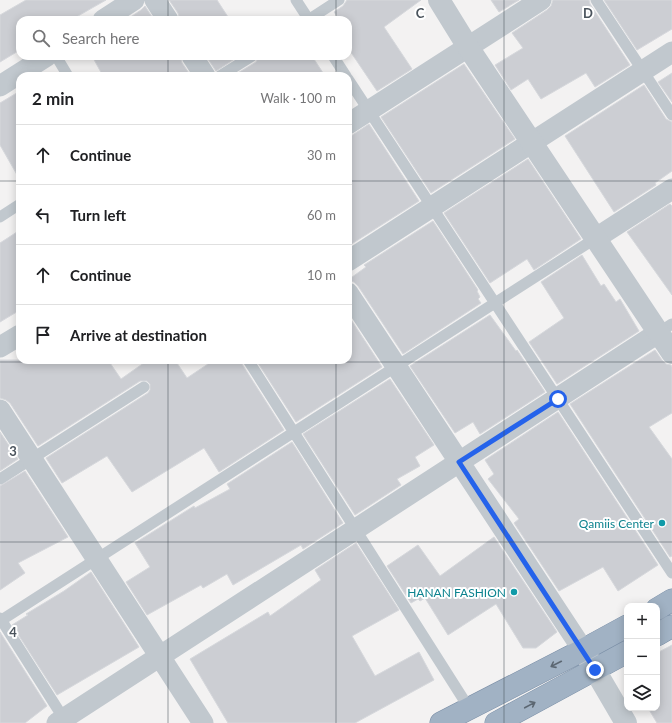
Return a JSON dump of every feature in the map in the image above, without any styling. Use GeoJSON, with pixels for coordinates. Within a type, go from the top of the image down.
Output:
{"type":"FeatureCollection","features":[{"type":"Feature","properties":{"kind":"highway"},"geometry":{"type":"LineString","coordinates":[[660,607],[672,600]]}},
{"type":"Feature","properties":{"kind":"highway"},"geometry":{"type":"LineString","coordinates":[[660,633],[672,626]]}},
{"type":"Feature","properties":{"kind":"highway"},"geometry":{"type":"LineString","coordinates":[[441,723],[624,628]]}},
{"type":"Feature","properties":{"kind":"highway"},"geometry":{"type":"LineString","coordinates":[[496,723],[624,654]]}},
{"type":"Feature","properties":{"kind":"street"},"geometry":{"type":"LineString","coordinates":[[109,16],[134,0]]}},
{"type":"Feature","properties":{"kind":"street"},"geometry":{"type":"LineString","coordinates":[[155,0],[165,16]]}},
{"type":"Feature","properties":{"kind":"street"},"geometry":{"type":"LineString","coordinates":[[439,0],[468,47],[596,238],[665,328],[672,353]]}},
{"type":"Feature","properties":{"kind":"street"},"geometry":{"type":"LineString","coordinates":[[352,122],[540,0]]}},
{"type":"Feature","properties":{"kind":"street"},"geometry":{"type":"LineString","coordinates":[[352,258],[672,52]]}},
{"type":"Feature","properties":{"kind":"street"},"geometry":{"type":"LineString","coordinates":[[22,72],[41,60]]}},
{"type":"Feature","properties":{"kind":"street"},"geometry":{"type":"LineString","coordinates":[[195,60],[202,72]]}},
{"type":"Feature","properties":{"kind":"street"},"geometry":{"type":"LineString","coordinates":[[0,86],[16,76]]}},
{"type":"Feature","properties":{"kind":"street"},"geometry":{"type":"LineString","coordinates":[[596,238],[672,189]]}},
{"type":"Feature","properties":{"kind":"street"},"geometry":{"type":"LineString","coordinates":[[352,299],[583,650],[626,723]]}},
{"type":"Feature","properties":{"kind":"street"},"geometry":{"type":"LineString","coordinates":[[68,719],[160,656],[558,399],[665,328]]}},
{"type":"Feature","properties":{"kind":"street"},"geometry":{"type":"LineString","coordinates":[[0,347],[16,337]]}},
{"type":"Feature","properties":{"kind":"street"},"geometry":{"type":"LineString","coordinates":[[0,410],[203,723]]}},
{"type":"Feature","properties":{"kind":"lane"},"geometry":{"type":"LineString","coordinates":[[296,0],[306,16]]}},
{"type":"Feature","properties":{"kind":"lane"},"geometry":{"type":"LineString","coordinates":[[315,16],[339,0]]}},
{"type":"Feature","properties":{"kind":"lane"},"geometry":{"type":"LineString","coordinates":[[596,0],[672,115]]}},
{"type":"Feature","properties":{"kind":"lane"},"geometry":{"type":"LineString","coordinates":[[58,60],[66,72]]}},
{"type":"Feature","properties":{"kind":"lane"},"geometry":{"type":"LineString","coordinates":[[226,72],[246,60]]}},
{"type":"Feature","properties":{"kind":"lane"},"geometry":{"type":"LineString","coordinates":[[336,60],[343,72]]}},
{"type":"Feature","properties":{"kind":"lane"},"geometry":{"type":"LineString","coordinates":[[352,85],[672,573]]}},
{"type":"Feature","properties":{"kind":"lane"},"geometry":{"type":"LineString","coordinates":[[0,217],[16,207]]}},
{"type":"Feature","properties":{"kind":"lane"},"geometry":{"type":"LineString","coordinates":[[68,719],[0,619],[97,559],[596,238]]}},
{"type":"Feature","properties":{"kind":"lane"},"geometry":{"type":"LineString","coordinates":[[251,364],[469,708]]}},
{"type":"Feature","properties":{"kind":"lane"},"geometry":{"type":"LineString","coordinates":[[0,479],[144,387]]}},
{"type":"Feature","properties":{"kind":"building"},"geometry":{"type":"Polygon","coordinates":[[[26,0],[106,0],[78,16],[16,16],[16,52],[0,62],[0,15],[26,0]]]}},
{"type":"Feature","properties":{"kind":"building"},"geometry":{"type":"Polygon","coordinates":[[[169,0],[217,0],[227,16],[179,16],[169,0]]]}},
{"type":"Feature","properties":{"kind":"building"},"geometry":{"type":"Polygon","coordinates":[[[347,0],[421,0],[384,27],[412,69],[377,91],[352,54],[352,16],[337,16],[334,12],[343,6],[347,0]]]}},
{"type":"Feature","properties":{"kind":"building"},"geometry":{"type":"Polygon","coordinates":[[[491,0],[519,0],[499,12],[491,0]]]}},
{"type":"Feature","properties":{"kind":"building"},"geometry":{"type":"Polygon","coordinates":[[[553,0],[589,0],[590,4],[630,65],[595,87],[586,73],[541,99],[528,79],[511,90],[495,65],[523,48],[512,33],[547,10],[551,6],[553,0]]]}},
{"type":"Feature","properties":{"kind":"building"},"geometry":{"type":"Polygon","coordinates":[[[604,0],[672,0],[672,29],[637,50],[604,0]]]}},
{"type":"Feature","properties":{"kind":"building"},"geometry":{"type":"Polygon","coordinates":[[[145,6],[151,16],[132,16],[145,6]]]}},
{"type":"Feature","properties":{"kind":"building"},"geometry":{"type":"Polygon","coordinates":[[[94,60],[181,60],[188,72],[101,72],[94,60]]]}},
{"type":"Feature","properties":{"kind":"building"},"geometry":{"type":"Polygon","coordinates":[[[209,60],[233,60],[216,71],[209,60]]]}},
{"type":"Feature","properties":{"kind":"building"},"geometry":{"type":"Polygon","coordinates":[[[257,60],[315,60],[322,72],[240,72],[257,60]]]}},
{"type":"Feature","properties":{"kind":"building"},"geometry":{"type":"Polygon","coordinates":[[[464,64],[515,139],[431,193],[381,117],[464,64]]]}},
{"type":"Feature","properties":{"kind":"building"},"geometry":{"type":"Polygon","coordinates":[[[672,73],[672,102],[658,82],[672,73]]]}},
{"type":"Feature","properties":{"kind":"building"},"geometry":{"type":"Polygon","coordinates":[[[644,85],[666,119],[672,122],[672,171],[655,183],[656,185],[614,212],[565,136],[644,85]]]}},
{"type":"Feature","properties":{"kind":"building"},"geometry":{"type":"Polygon","coordinates":[[[16,93],[16,173],[0,145],[0,103],[16,93]]]}},
{"type":"Feature","properties":{"kind":"building"},"geometry":{"type":"Polygon","coordinates":[[[369,124],[419,201],[352,244],[352,135],[369,124]]]}},
{"type":"Feature","properties":{"kind":"building"},"geometry":{"type":"Polygon","coordinates":[[[528,159],[581,239],[534,270],[527,259],[490,283],[444,213],[528,159]]]}},
{"type":"Feature","properties":{"kind":"building"},"geometry":{"type":"Polygon","coordinates":[[[670,204],[672,206],[672,295],[627,232],[670,204]]]}},
{"type":"Feature","properties":{"kind":"building"},"geometry":{"type":"Polygon","coordinates":[[[433,221],[478,290],[477,291],[480,297],[478,299],[481,303],[403,354],[358,286],[352,281],[352,277],[366,267],[364,265],[433,221]]]}},
{"type":"Feature","properties":{"kind":"building"},"geometry":{"type":"Polygon","coordinates":[[[16,233],[16,312],[0,322],[0,243],[16,233]]]}},
{"type":"Feature","properties":{"kind":"building"},"geometry":{"type":"Polygon","coordinates":[[[582,255],[601,286],[604,284],[616,302],[620,299],[639,331],[557,384],[529,342],[564,318],[541,282],[582,255]]]}},
{"type":"Feature","properties":{"kind":"building"},"geometry":{"type":"Polygon","coordinates":[[[490,315],[516,351],[517,350],[545,392],[480,434],[473,422],[455,433],[410,366],[490,315]]]}},
{"type":"Feature","properties":{"kind":"building"},"geometry":{"type":"Polygon","coordinates":[[[352,321],[382,367],[296,422],[259,364],[352,364],[352,321]]]}},
{"type":"Feature","properties":{"kind":"building"},"geometry":{"type":"Polygon","coordinates":[[[655,350],[666,364],[671,365],[672,367],[672,413],[649,427],[672,459],[672,556],[670,557],[570,404],[655,350]]]}},
{"type":"Feature","properties":{"kind":"building"},"geometry":{"type":"Polygon","coordinates":[[[0,360],[16,360],[16,364],[111,364],[121,379],[142,364],[178,364],[187,378],[208,364],[242,364],[284,430],[219,472],[204,448],[132,492],[107,456],[62,483],[46,458],[148,393],[150,390],[150,384],[147,381],[140,381],[38,446],[10,403],[0,398],[0,360]]]}},
{"type":"Feature","properties":{"kind":"building"},"geometry":{"type":"Polygon","coordinates":[[[390,379],[434,445],[415,457],[420,466],[397,479],[401,485],[355,515],[303,434],[390,379]]]}},
{"type":"Feature","properties":{"kind":"building"},"geometry":{"type":"Polygon","coordinates":[[[558,412],[658,565],[618,591],[603,567],[559,591],[514,523],[519,519],[488,479],[494,474],[485,460],[558,412]]]}},
{"type":"Feature","properties":{"kind":"building"},"geometry":{"type":"Polygon","coordinates":[[[0,432],[18,459],[0,471],[0,432]]]}},
{"type":"Feature","properties":{"kind":"building"},"geometry":{"type":"Polygon","coordinates":[[[292,442],[343,523],[303,549],[301,545],[233,585],[227,574],[203,588],[201,585],[147,615],[126,582],[150,567],[135,543],[194,506],[195,508],[230,489],[227,484],[292,442]]]}},
{"type":"Feature","properties":{"kind":"building"},"geometry":{"type":"Polygon","coordinates":[[[25,471],[68,537],[18,563],[25,573],[0,590],[0,486],[25,471]]]}},
{"type":"Feature","properties":{"kind":"building"},"geometry":{"type":"Polygon","coordinates":[[[494,537],[557,632],[536,648],[523,648],[496,604],[448,635],[425,598],[420,601],[418,599],[411,603],[387,566],[418,545],[440,576],[494,537]]]}},
{"type":"Feature","properties":{"kind":"building"},"geometry":{"type":"Polygon","coordinates":[[[356,543],[399,610],[352,636],[375,676],[419,652],[434,680],[355,723],[228,723],[190,659],[268,612],[270,616],[321,580],[315,570],[356,543]]]}},
{"type":"Feature","properties":{"kind":"building"},"geometry":{"type":"Polygon","coordinates":[[[91,572],[139,647],[57,695],[12,625],[28,615],[26,614],[64,591],[91,572]]]}},
{"type":"Feature","properties":{"kind":"building"},"geometry":{"type":"Polygon","coordinates":[[[0,632],[47,706],[25,723],[0,723],[0,632]]]}},
{"type":"Feature","properties":{"kind":"building"},"geometry":{"type":"Polygon","coordinates":[[[672,645],[672,723],[657,723],[650,711],[660,711],[660,651],[672,645]]]}},
{"type":"Feature","properties":{"kind":"place","name":"Qamiis Center"},"geometry":{"type":"Point","coordinates":[662,523]}},
{"type":"Feature","properties":{"kind":"place","name":"HANAN FASHION"},"geometry":{"type":"Point","coordinates":[514,592]}},
{"type":"Feature","properties":{"kind":"route"},"geometry":{"type":"LineString","coordinates":[[558,399],[459,462],[595,670]]}}]}
